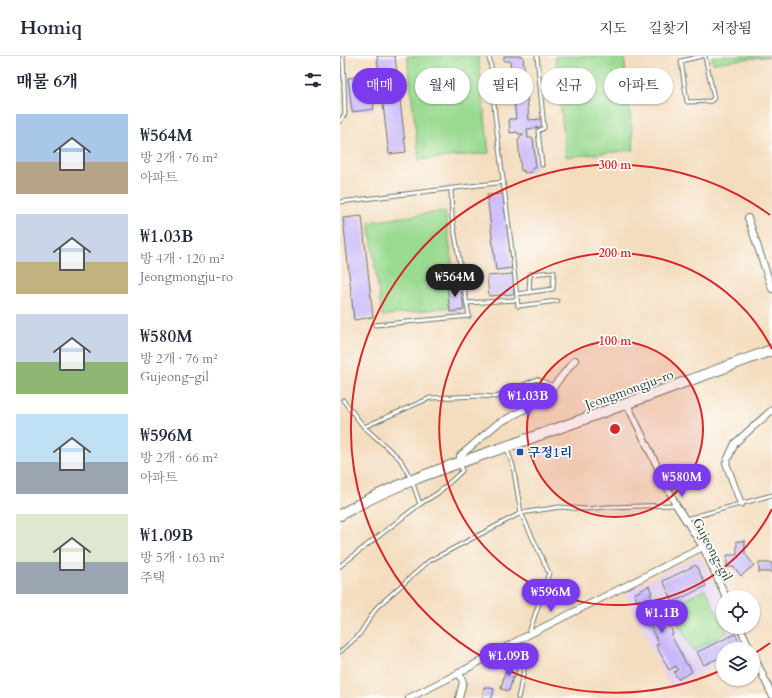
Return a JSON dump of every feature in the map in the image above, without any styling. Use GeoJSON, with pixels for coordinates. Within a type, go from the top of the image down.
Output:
{"type":"FeatureCollection","features":[{"type":"Feature","properties":{"kind":"main road","name":"Jeongmongju-ro"},"geometry":{"type":"LineString","coordinates":[[340,515],[358,504],[412,481],[772,350]]}},
{"type":"Feature","properties":{"kind":"street"},"geometry":{"type":"LineString","coordinates":[[748,218],[772,289]]}},
{"type":"Feature","properties":{"kind":"street"},"geometry":{"type":"LineString","coordinates":[[461,463],[460,456],[497,424],[540,401],[575,360]]}},
{"type":"Feature","properties":{"kind":"street","name":"Gujeong-gil"},"geometry":{"type":"LineString","coordinates":[[627,404],[676,506],[686,519],[703,547],[723,590]]}},
{"type":"Feature","properties":{"kind":"street"},"geometry":{"type":"LineString","coordinates":[[741,504],[726,463],[735,443],[772,410]]}},
{"type":"Feature","properties":{"kind":"street"},"geometry":{"type":"LineString","coordinates":[[409,698],[459,673],[528,635],[703,547]]}},
{"type":"Feature","properties":{"kind":"street"},"geometry":{"type":"LineString","coordinates":[[760,669],[772,695]]}},
{"type":"Feature","properties":{"kind":"street"},"geometry":{"type":"LineString","coordinates":[[459,673],[463,682],[459,698]]}},
{"type":"Feature","properties":{"kind":"lane"},"geometry":{"type":"LineString","coordinates":[[340,121],[345,114],[343,56]]}},
{"type":"Feature","properties":{"kind":"lane"},"geometry":{"type":"LineString","coordinates":[[489,56],[518,306],[557,301]]}},
{"type":"Feature","properties":{"kind":"lane"},"geometry":{"type":"LineString","coordinates":[[538,56],[544,128],[538,131],[542,165]]}},
{"type":"Feature","properties":{"kind":"lane"},"geometry":{"type":"LineString","coordinates":[[702,56],[681,61],[687,102],[711,101],[714,98],[705,56]]}},
{"type":"Feature","properties":{"kind":"lane"},"geometry":{"type":"LineString","coordinates":[[340,202],[504,182]]}},
{"type":"Feature","properties":{"kind":"lane"},"geometry":{"type":"LineString","coordinates":[[375,325],[469,316],[452,217],[451,188]]}},
{"type":"Feature","properties":{"kind":"lane"},"geometry":{"type":"LineString","coordinates":[[517,294],[529,293],[554,290],[554,272],[530,274],[529,293]]}},
{"type":"Feature","properties":{"kind":"lane"},"geometry":{"type":"LineString","coordinates":[[467,303],[517,300]]}},
{"type":"Feature","properties":{"kind":"lane"},"geometry":{"type":"LineString","coordinates":[[364,427],[430,398],[481,396],[496,397],[537,379],[554,386]]}},
{"type":"Feature","properties":{"kind":"lane"},"geometry":{"type":"LineString","coordinates":[[343,400],[364,427],[400,459],[412,481],[420,504]]}},
{"type":"Feature","properties":{"kind":"lane"},"geometry":{"type":"LineString","coordinates":[[506,447],[513,466],[521,513],[550,573],[528,635]]}},
{"type":"Feature","properties":{"kind":"lane"},"geometry":{"type":"LineString","coordinates":[[340,566],[420,504],[438,493],[462,471],[461,463]]}},
{"type":"Feature","properties":{"kind":"lane"},"geometry":{"type":"LineString","coordinates":[[686,519],[772,495]]}},
{"type":"Feature","properties":{"kind":"lane"},"geometry":{"type":"LineString","coordinates":[[340,652],[359,635],[377,607],[428,561],[521,513],[560,507],[585,509],[607,507],[676,506]]}},
{"type":"Feature","properties":{"kind":"lane"},"geometry":{"type":"LineString","coordinates":[[518,698],[524,670]]}},
{"type":"Feature","properties":{"kind":"shaded area"},"geometry":{"type":"Polygon","coordinates":[[[698,556],[702,558],[717,590],[716,590],[716,634],[738,634],[742,642],[716,642],[716,665],[671,689],[626,596],[629,590],[698,556]]]}},
{"type":"Feature","properties":{"kind":"green space"},"geometry":{"type":"Polygon","coordinates":[[[407,56],[478,56],[479,68],[478,68],[478,104],[483,104],[489,153],[419,160],[407,56]]]}},
{"type":"Feature","properties":{"kind":"green space"},"geometry":{"type":"Polygon","coordinates":[[[555,56],[624,56],[625,68],[604,68],[604,104],[629,104],[634,150],[566,157],[560,104],[596,104],[596,68],[556,68],[555,56]]]}},
{"type":"Feature","properties":{"kind":"green space"},"geometry":{"type":"Polygon","coordinates":[[[712,56],[772,56],[713,63],[712,56]]]}},
{"type":"Feature","properties":{"kind":"green space"},"geometry":{"type":"Polygon","coordinates":[[[445,211],[458,306],[382,316],[369,222],[445,211]]]}},
{"type":"Feature","properties":{"kind":"green space"},"geometry":{"type":"Polygon","coordinates":[[[705,589],[716,611],[716,634],[725,634],[693,651],[670,607],[705,589]]]}},
{"type":"Feature","properties":{"kind":"building"},"geometry":{"type":"Polygon","coordinates":[[[377,56],[395,56],[396,68],[378,68],[377,56]]]}},
{"type":"Feature","properties":{"kind":"building"},"geometry":{"type":"Polygon","coordinates":[[[504,56],[523,56],[524,68],[511,68],[510,61],[504,61],[504,56]]]}},
{"type":"Feature","properties":{"kind":"building"},"geometry":{"type":"Polygon","coordinates":[[[352,77],[352,104],[373,104],[374,109],[352,112],[348,78],[352,77]]]}},
{"type":"Feature","properties":{"kind":"building"},"geometry":{"type":"Polygon","coordinates":[[[383,104],[400,104],[406,152],[389,154],[383,104]]]}},
{"type":"Feature","properties":{"kind":"building"},"geometry":{"type":"Polygon","coordinates":[[[514,104],[528,104],[529,120],[541,119],[542,127],[527,129],[528,138],[533,138],[536,168],[532,168],[532,172],[524,173],[524,170],[521,171],[518,140],[520,139],[520,136],[523,136],[523,134],[518,134],[518,132],[510,133],[509,119],[516,119],[514,104]]]}},
{"type":"Feature","properties":{"kind":"building"},"geometry":{"type":"Polygon","coordinates":[[[503,194],[512,268],[496,270],[487,195],[503,194]]]}},
{"type":"Feature","properties":{"kind":"building"},"geometry":{"type":"Polygon","coordinates":[[[362,216],[373,317],[354,320],[343,218],[362,216]]]}},
{"type":"Feature","properties":{"kind":"building"},"geometry":{"type":"Polygon","coordinates":[[[513,274],[514,294],[489,296],[487,276],[513,274]]]}},
{"type":"Feature","properties":{"kind":"building"},"geometry":{"type":"Polygon","coordinates":[[[460,283],[464,310],[450,312],[447,285],[460,283]]]}},
{"type":"Feature","properties":{"kind":"building"},"geometry":{"type":"Polygon","coordinates":[[[737,541],[745,541],[745,554],[754,565],[741,576],[734,567],[727,567],[727,555],[737,555],[737,541]]]}},
{"type":"Feature","properties":{"kind":"building"},"geometry":{"type":"Polygon","coordinates":[[[759,563],[772,563],[772,572],[759,572],[759,563]]]}},
{"type":"Feature","properties":{"kind":"building"},"geometry":{"type":"Polygon","coordinates":[[[696,565],[706,586],[673,602],[663,581],[696,565]]]}},
{"type":"Feature","properties":{"kind":"building"},"geometry":{"type":"Polygon","coordinates":[[[649,586],[652,593],[650,594],[666,626],[669,624],[673,634],[671,635],[692,672],[678,679],[674,672],[678,670],[676,666],[669,670],[656,645],[659,644],[634,594],[649,586]]]}},
{"type":"Feature","properties":{"kind":"building"},"geometry":{"type":"Polygon","coordinates":[[[735,634],[739,642],[718,642],[735,634]]]}},
{"type":"Feature","properties":{"kind":"building"},"geometry":{"type":"Polygon","coordinates":[[[716,643],[716,659],[704,665],[697,652],[716,643]]]}},
{"type":"Feature","properties":{"kind":"building"},"geometry":{"type":"Polygon","coordinates":[[[509,663],[518,664],[515,677],[513,677],[509,691],[501,689],[509,663]]]}},
{"type":"Feature","properties":{"kind":"building"},"geometry":{"type":"Polygon","coordinates":[[[484,687],[494,689],[492,698],[482,698],[484,687]]]}},
{"type":"Feature","properties":{"kind":"place","name":"구정1리"},"geometry":{"type":"Point","coordinates":[520,452]}}]}
